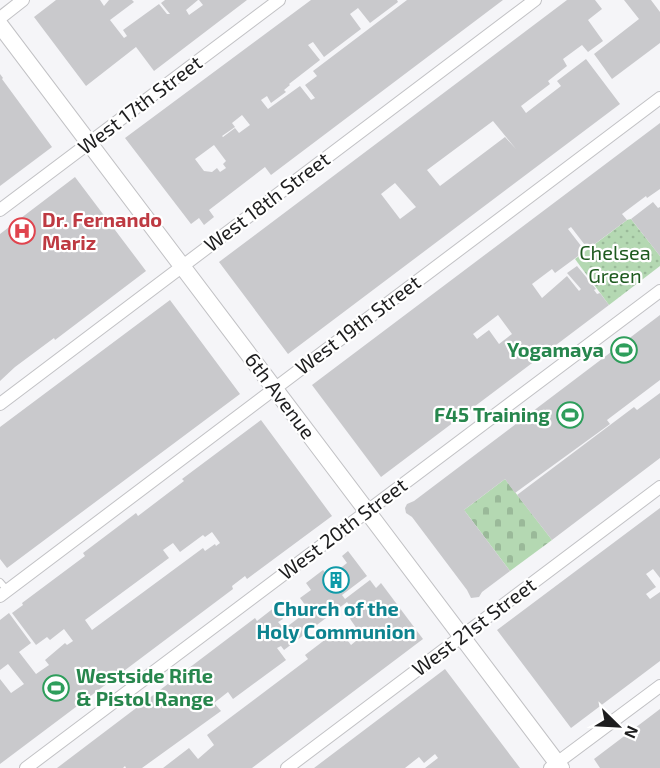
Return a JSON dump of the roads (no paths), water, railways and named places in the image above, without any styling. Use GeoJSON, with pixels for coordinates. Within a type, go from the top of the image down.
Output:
{"type":"FeatureCollection","features":[{"type":"Feature","properties":{"kind":"main road","name":"6th Avenue"},"geometry":{"type":"LineString","coordinates":[[0,25],[462,636],[556,766]]}},
{"type":"Feature","properties":{"kind":"street"},"geometry":{"type":"LineString","coordinates":[[0,18],[23,0]]}},
{"type":"Feature","properties":{"kind":"street","name":"West 17th Street"},"geometry":{"type":"LineString","coordinates":[[0,210],[279,0]]}},
{"type":"Feature","properties":{"kind":"street","name":"West 18th Street"},"geometry":{"type":"LineString","coordinates":[[0,404],[535,0]]}},
{"type":"Feature","properties":{"kind":"street","name":"West 19th Street"},"geometry":{"type":"LineString","coordinates":[[2,589],[660,98]]}},
{"type":"Feature","properties":{"kind":"street","name":"West 20th Street"},"geometry":{"type":"LineString","coordinates":[[26,768],[660,291]]}},
{"type":"Feature","properties":{"kind":"street","name":"West 21st Street"},"geometry":{"type":"LineString","coordinates":[[287,768],[660,487]]}},
{"type":"Feature","properties":{"kind":"street"},"geometry":{"type":"LineString","coordinates":[[556,766],[660,686]]}},
{"type":"Feature","properties":{"kind":"place","name":"Dr. Fernando Mariz"},"geometry":{"type":"Point","coordinates":[22,231]}},
{"type":"Feature","properties":{"kind":"place","name":"Yogamaya"},"geometry":{"type":"Point","coordinates":[624,350]}},
{"type":"Feature","properties":{"kind":"place","name":"F45 Training"},"geometry":{"type":"Point","coordinates":[570,415]}},
{"type":"Feature","properties":{"kind":"place","name":"Church of the Holy Communion"},"geometry":{"type":"Point","coordinates":[336,580]}},
{"type":"Feature","properties":{"kind":"place","name":"Westside Rifle & Pistol Range"},"geometry":{"type":"Point","coordinates":[56,688]}},
{"type":"Feature","properties":{"kind":"park label","name":"Chelsea Green"},"geometry":{"type":"Point","coordinates":[615,264]}}]}
